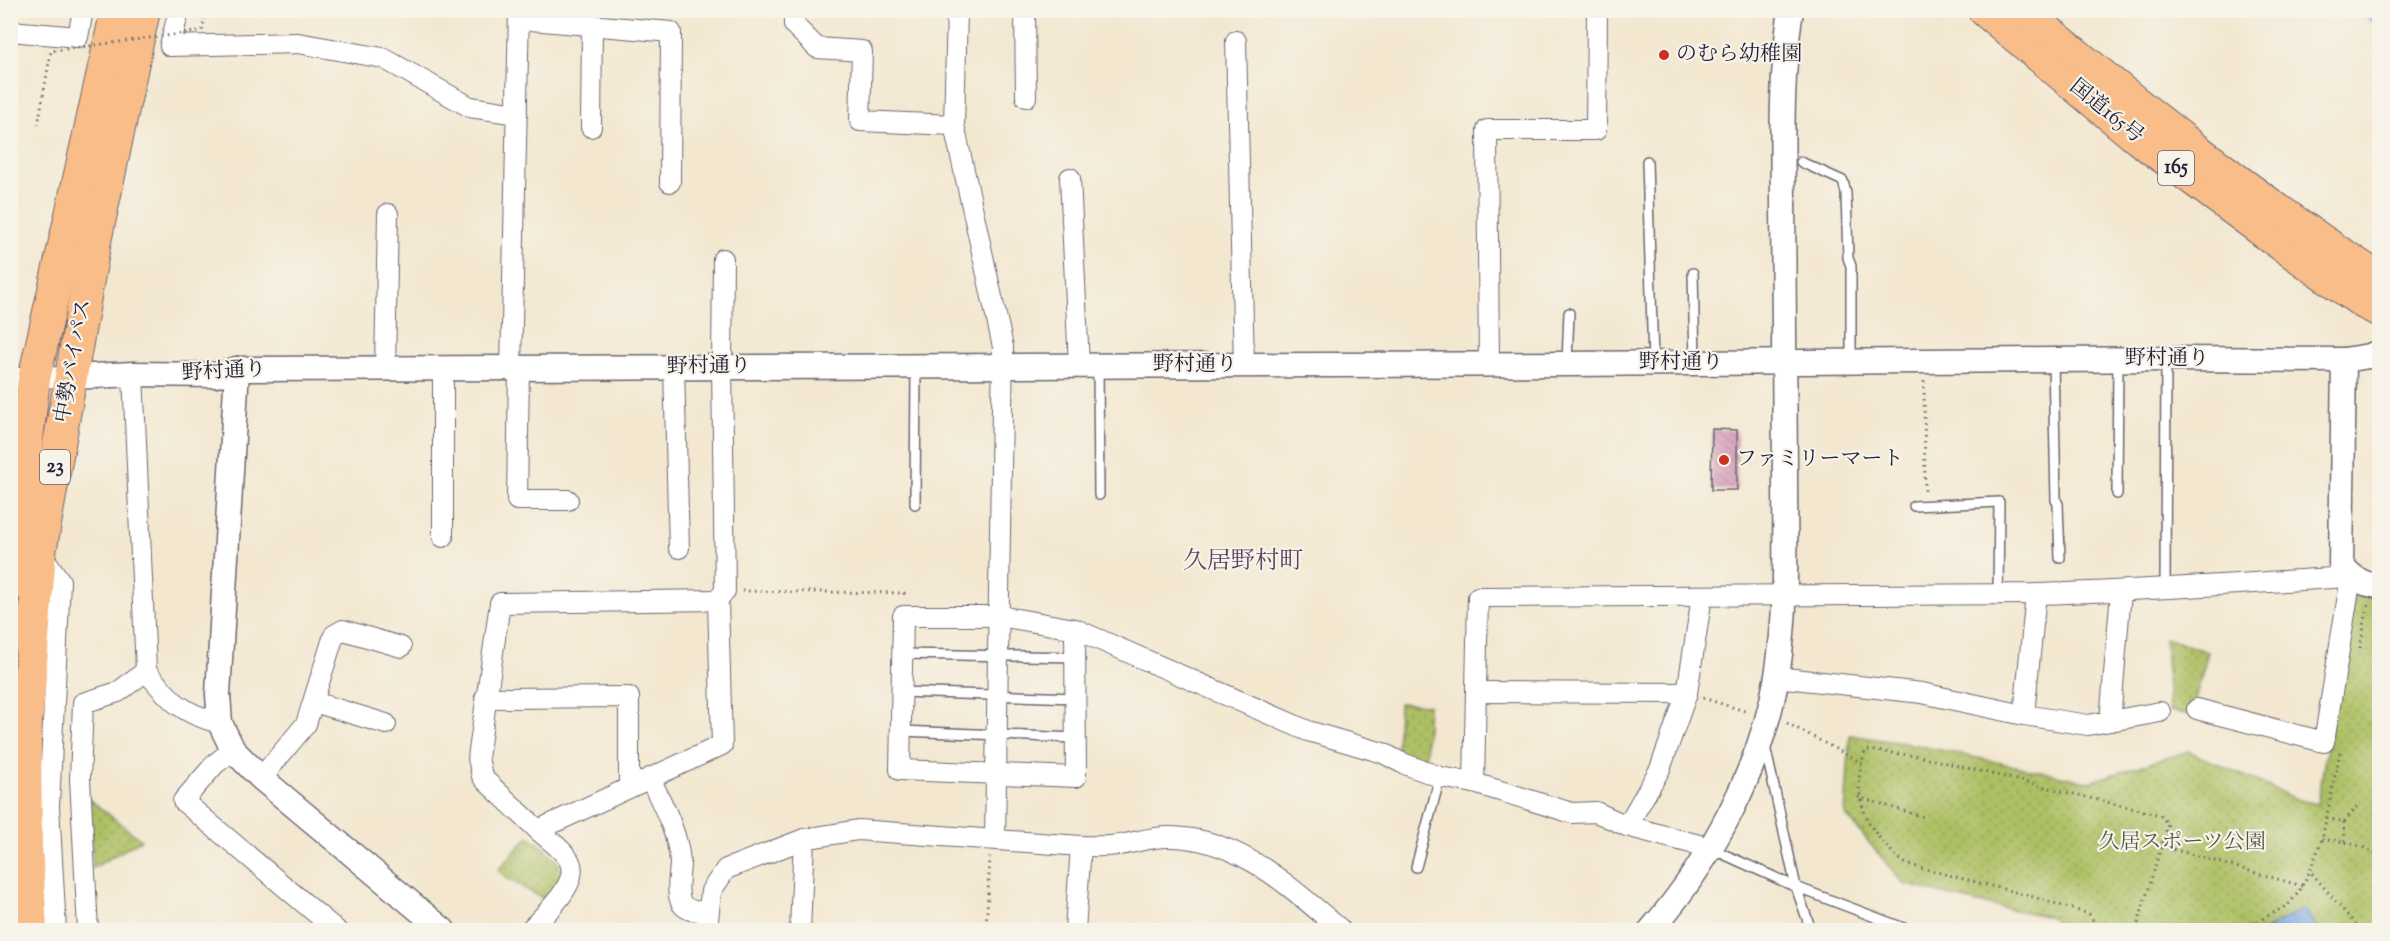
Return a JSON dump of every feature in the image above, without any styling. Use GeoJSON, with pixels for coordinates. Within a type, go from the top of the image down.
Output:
{"type":"FeatureCollection","features":[{"type":"Feature","properties":{"kind":"highway","name":"中勢バイパス"},"geometry":{"type":"LineString","coordinates":[[10,586],[22,378],[117,10]]}},
{"type":"Feature","properties":{"kind":"highway","name":"中勢バイパス"},"geometry":{"type":"LineString","coordinates":[[31,930],[26,844],[25,737],[40,552],[94,246],[144,10]]}},
{"type":"Feature","properties":{"kind":"highway","name":"国道165号"},"geometry":{"type":"LineString","coordinates":[[1984,10],[2137,138],[2272,238],[2364,303],[2379,311]]}},
{"type":"Feature","properties":{"kind":"highway","name":"国道165号"},"geometry":{"type":"LineString","coordinates":[[2023,10],[2208,160],[2379,279]]}},
{"type":"Feature","properties":{"kind":"street"},"geometry":{"type":"LineString","coordinates":[[10,31],[78,37],[83,10]]}},
{"type":"Feature","properties":{"kind":"street"},"geometry":{"type":"LineString","coordinates":[[178,10],[170,46],[298,43],[383,58],[470,107],[517,114]]}},
{"type":"Feature","properties":{"kind":"street"},"geometry":{"type":"LineString","coordinates":[[794,10],[794,25],[817,48],[862,51],[860,121],[954,125]]}},
{"type":"Feature","properties":{"kind":"street"},"geometry":{"type":"LineString","coordinates":[[957,10],[954,125],[1003,347],[995,774],[990,839]]}},
{"type":"Feature","properties":{"kind":"street"},"geometry":{"type":"LineString","coordinates":[[1025,10],[1026,96]]}},
{"type":"Feature","properties":{"kind":"street"},"geometry":{"type":"LineString","coordinates":[[1489,364],[1487,130],[1596,130],[1597,10]]}},
{"type":"Feature","properties":{"kind":"street"},"geometry":{"type":"LineString","coordinates":[[1656,928],[1710,848],[1749,771],[1760,719],[1776,677],[1786,595],[1783,168],[1785,72],[1791,10]]}},
{"type":"Feature","properties":{"kind":"street"},"geometry":{"type":"LineString","coordinates":[[568,500],[517,500],[515,369],[519,15],[592,25],[671,32],[670,182]]}},
{"type":"Feature","properties":{"kind":"street"},"geometry":{"type":"LineString","coordinates":[[591,127],[592,25]]}},
{"type":"Feature","properties":{"kind":"street"},"geometry":{"type":"LineString","coordinates":[[1236,41],[1244,365]]}},
{"type":"Feature","properties":{"kind":"street"},"geometry":{"type":"LineString","coordinates":[[1070,178],[1088,366]]}},
{"type":"Feature","properties":{"kind":"street"},"geometry":{"type":"LineString","coordinates":[[385,369],[388,214]]}},
{"type":"Feature","properties":{"kind":"street"},"geometry":{"type":"LineString","coordinates":[[538,830],[722,745],[723,259]]}},
{"type":"Feature","properties":{"kind":"street","name":"野村通り"},"geometry":{"type":"LineString","coordinates":[[22,378],[133,374],[216,375],[237,369],[1653,364],[2118,359],[2344,360],[2369,356],[2379,351]]}},
{"type":"Feature","properties":{"kind":"street"},"geometry":{"type":"LineString","coordinates":[[2198,709],[2324,742],[2351,577],[2341,564],[2344,360]]}},
{"type":"Feature","properties":{"kind":"street"},"geometry":{"type":"LineString","coordinates":[[674,368],[679,548]]}},
{"type":"Feature","properties":{"kind":"street"},"geometry":{"type":"LineString","coordinates":[[237,369],[218,694],[220,723],[233,750],[261,778],[443,930]]}},
{"type":"Feature","properties":{"kind":"street"},"geometry":{"type":"LineString","coordinates":[[443,369],[444,537]]}},
{"type":"Feature","properties":{"kind":"street"},"geometry":{"type":"LineString","coordinates":[[133,374],[146,671],[177,706],[203,719],[220,723]]}},
{"type":"Feature","properties":{"kind":"street"},"geometry":{"type":"LineString","coordinates":[[40,552],[60,581],[50,806],[56,930]]}},
{"type":"Feature","properties":{"kind":"street"},"geometry":{"type":"LineString","coordinates":[[1474,783],[1478,597],[2036,594],[2121,592],[2165,587],[2351,577],[2379,586]]}},
{"type":"Feature","properties":{"kind":"street"},"geometry":{"type":"LineString","coordinates":[[2110,721],[2121,592]]}},
{"type":"Feature","properties":{"kind":"street"},"geometry":{"type":"LineString","coordinates":[[2025,715],[2036,594]]}},
{"type":"Feature","properties":{"kind":"street"},"geometry":{"type":"LineString","coordinates":[[539,927],[568,887],[572,872],[569,860],[482,776],[478,758],[500,603],[721,595]]}},
{"type":"Feature","properties":{"kind":"street"},"geometry":{"type":"LineString","coordinates":[[1627,826],[1660,769],[1687,693],[1702,596]]}},
{"type":"Feature","properties":{"kind":"street"},"geometry":{"type":"LineString","coordinates":[[1075,629],[1076,777],[900,770],[903,615],[999,606],[1030,620],[1075,629],[1308,731],[1383,753],[1402,763],[1440,777],[1474,783],[1572,813],[1596,812],[1627,826],[1710,848]]}},
{"type":"Feature","properties":{"kind":"street"},"geometry":{"type":"LineString","coordinates":[[261,778],[306,724],[334,635],[343,630],[401,647]]}},
{"type":"Feature","properties":{"kind":"street"},"geometry":{"type":"LineString","coordinates":[[88,930],[80,778],[83,703],[118,692],[146,671]]}},
{"type":"Feature","properties":{"kind":"street"},"geometry":{"type":"LineString","coordinates":[[1776,677],[1922,693],[2025,715],[2088,725],[2160,712]]}},
{"type":"Feature","properties":{"kind":"street"},"geometry":{"type":"LineString","coordinates":[[1476,692],[1687,693]]}},
{"type":"Feature","properties":{"kind":"street"},"geometry":{"type":"LineString","coordinates":[[485,698],[629,697],[630,788]]}},
{"type":"Feature","properties":{"kind":"street"},"geometry":{"type":"LineString","coordinates":[[314,702],[386,724]]}},
{"type":"Feature","properties":{"kind":"street"},"geometry":{"type":"LineString","coordinates":[[233,750],[215,764],[183,801],[336,930]]}},
{"type":"Feature","properties":{"kind":"street"},"geometry":{"type":"LineString","coordinates":[[650,778],[670,821],[680,860],[680,899],[684,907],[707,921],[711,891],[726,869],[804,839],[858,830],[1081,846],[1117,845],[1141,839],[1168,837],[1206,842],[1245,857],[1275,875],[1341,930]]}},
{"type":"Feature","properties":{"kind":"street"},"geometry":{"type":"LineString","coordinates":[[800,930],[804,839]]}},
{"type":"Feature","properties":{"kind":"street"},"geometry":{"type":"LineString","coordinates":[[1075,930],[1081,846]]}},
{"type":"Feature","properties":{"kind":"lane"},"geometry":{"type":"LineString","coordinates":[[1647,161],[1653,364]]}},
{"type":"Feature","properties":{"kind":"lane"},"geometry":{"type":"LineString","coordinates":[[1801,162],[1843,181],[1846,193],[1848,258],[1851,266],[1851,362]]}},
{"type":"Feature","properties":{"kind":"lane"},"geometry":{"type":"LineString","coordinates":[[1693,273],[1695,363]]}},
{"type":"Feature","properties":{"kind":"lane"},"geometry":{"type":"LineString","coordinates":[[1567,364],[1569,313]]}},
{"type":"Feature","properties":{"kind":"lane"},"geometry":{"type":"LineString","coordinates":[[2118,359],[2118,494]]}},
{"type":"Feature","properties":{"kind":"lane"},"geometry":{"type":"LineString","coordinates":[[2165,587],[2166,359]]}},
{"type":"Feature","properties":{"kind":"lane"},"geometry":{"type":"LineString","coordinates":[[2053,360],[2056,500],[2060,558]]}},
{"type":"Feature","properties":{"kind":"lane"},"geometry":{"type":"LineString","coordinates":[[1088,366],[1099,495]]}},
{"type":"Feature","properties":{"kind":"lane"},"geometry":{"type":"LineString","coordinates":[[915,504],[916,367]]}},
{"type":"Feature","properties":{"kind":"lane"},"geometry":{"type":"LineString","coordinates":[[1914,506],[1999,502],[1998,594]]}},
{"type":"Feature","properties":{"kind":"lane"},"geometry":{"type":"LineString","coordinates":[[903,654],[1075,657]]}},
{"type":"Feature","properties":{"kind":"lane"},"geometry":{"type":"LineString","coordinates":[[902,692],[1076,698]]}},
{"type":"Feature","properties":{"kind":"lane"},"geometry":{"type":"LineString","coordinates":[[1760,719],[1796,887],[1811,930]]}},
{"type":"Feature","properties":{"kind":"lane"},"geometry":{"type":"LineString","coordinates":[[901,731],[1076,738]]}},
{"type":"Feature","properties":{"kind":"lane"},"geometry":{"type":"LineString","coordinates":[[1416,867],[1440,777]]}},
{"type":"Feature","properties":{"kind":"lane"},"geometry":{"type":"LineString","coordinates":[[1710,848],[1796,887],[1909,930]]}},
{"type":"Feature","properties":{"kind":"path"},"geometry":{"type":"LineString","coordinates":[[38,125],[51,51],[202,31],[206,10]]}},
{"type":"Feature","properties":{"kind":"path"},"geometry":{"type":"LineString","coordinates":[[1924,361],[1926,505]]}},
{"type":"Feature","properties":{"kind":"path"},"geometry":{"type":"LineString","coordinates":[[721,595],[904,593],[903,615]]}},
{"type":"Feature","properties":{"kind":"path"},"geometry":{"type":"LineString","coordinates":[[1687,693],[1760,719],[1862,763]]}},
{"type":"Feature","properties":{"kind":"path"},"geometry":{"type":"LineString","coordinates":[[2100,930],[2089,914],[2030,896],[1906,864],[1890,852],[1863,813],[1858,797],[1866,750],[1918,756],[2160,815],[2168,824],[2136,930]]}},
{"type":"Feature","properties":{"kind":"path"},"geometry":{"type":"LineString","coordinates":[[1858,797],[1924,817]]}},
{"type":"Feature","properties":{"kind":"path"},"geometry":{"type":"LineString","coordinates":[[2345,842],[2344,822],[2359,804]]}},
{"type":"Feature","properties":{"kind":"path"},"geometry":{"type":"LineString","coordinates":[[2327,818],[2344,822]]}},
{"type":"Feature","properties":{"kind":"path"},"geometry":{"type":"LineString","coordinates":[[986,930],[990,839]]}},
{"type":"Feature","properties":{"kind":"path"},"geometry":{"type":"LineString","coordinates":[[2241,930],[2288,904],[2310,871],[2322,839],[2345,842],[2371,850],[2379,856]]}},
{"type":"Feature","properties":{"kind":"path"},"geometry":{"type":"LineString","coordinates":[[2161,846],[2302,886]]}},
{"type":"Feature","properties":{"kind":"path"},"geometry":{"type":"LineString","coordinates":[[2310,871],[2360,930]]}},
{"type":"Feature","properties":{"kind":"green space","name":"久居スポーツ公園"},"geometry":{"type":"Polygon","coordinates":[[[2355,590],[2379,592],[2379,930],[2062,930],[2051,917],[1978,903],[1904,884],[1845,814],[1850,735],[1917,745],[2089,782],[2188,751],[2299,800],[2317,804],[2355,590]]]}},
{"type":"Feature","properties":{"kind":"green space"},"geometry":{"type":"Polygon","coordinates":[[[2165,638],[2208,652],[2191,715],[2169,711],[2165,638]]]}},
{"type":"Feature","properties":{"kind":"green space"},"geometry":{"type":"Polygon","coordinates":[[[1399,703],[1428,705],[1425,766],[1397,754],[1399,703]]]}},
{"type":"Feature","properties":{"kind":"green space"},"geometry":{"type":"Polygon","coordinates":[[[89,799],[141,840],[93,868],[89,799]]]}},
{"type":"Feature","properties":{"kind":"green space"},"geometry":{"type":"Polygon","coordinates":[[[529,836],[552,855],[560,867],[559,883],[544,899],[508,879],[498,870],[529,836]]]}},
{"type":"Feature","properties":{"kind":"water"},"geometry":{"type":"Polygon","coordinates":[[[2303,909],[2319,930],[2265,930],[2303,909]]]}},
{"type":"Feature","properties":{"kind":"building","name":"ファミリーマート"},"geometry":{"type":"Polygon","coordinates":[[[1712,429],[1737,430],[1737,490],[1711,490],[1712,429]]]}},
{"type":"Feature","properties":{"kind":"waterway"},"geometry":{"type":"LineString","coordinates":[[2361,10],[2380,26]]}},
{"type":"Feature","properties":{"kind":"place","name":"のむら幼稚園"},"geometry":{"type":"Point","coordinates":[1664,55]}},
{"type":"Feature","properties":{"kind":"place","name":"ファミリーマート"},"geometry":{"type":"Point","coordinates":[1724,460]}},
{"type":"Feature","properties":{"kind":"district","name":"久居野村町"},"geometry":{"type":"Point","coordinates":[1243,562]}}]}
